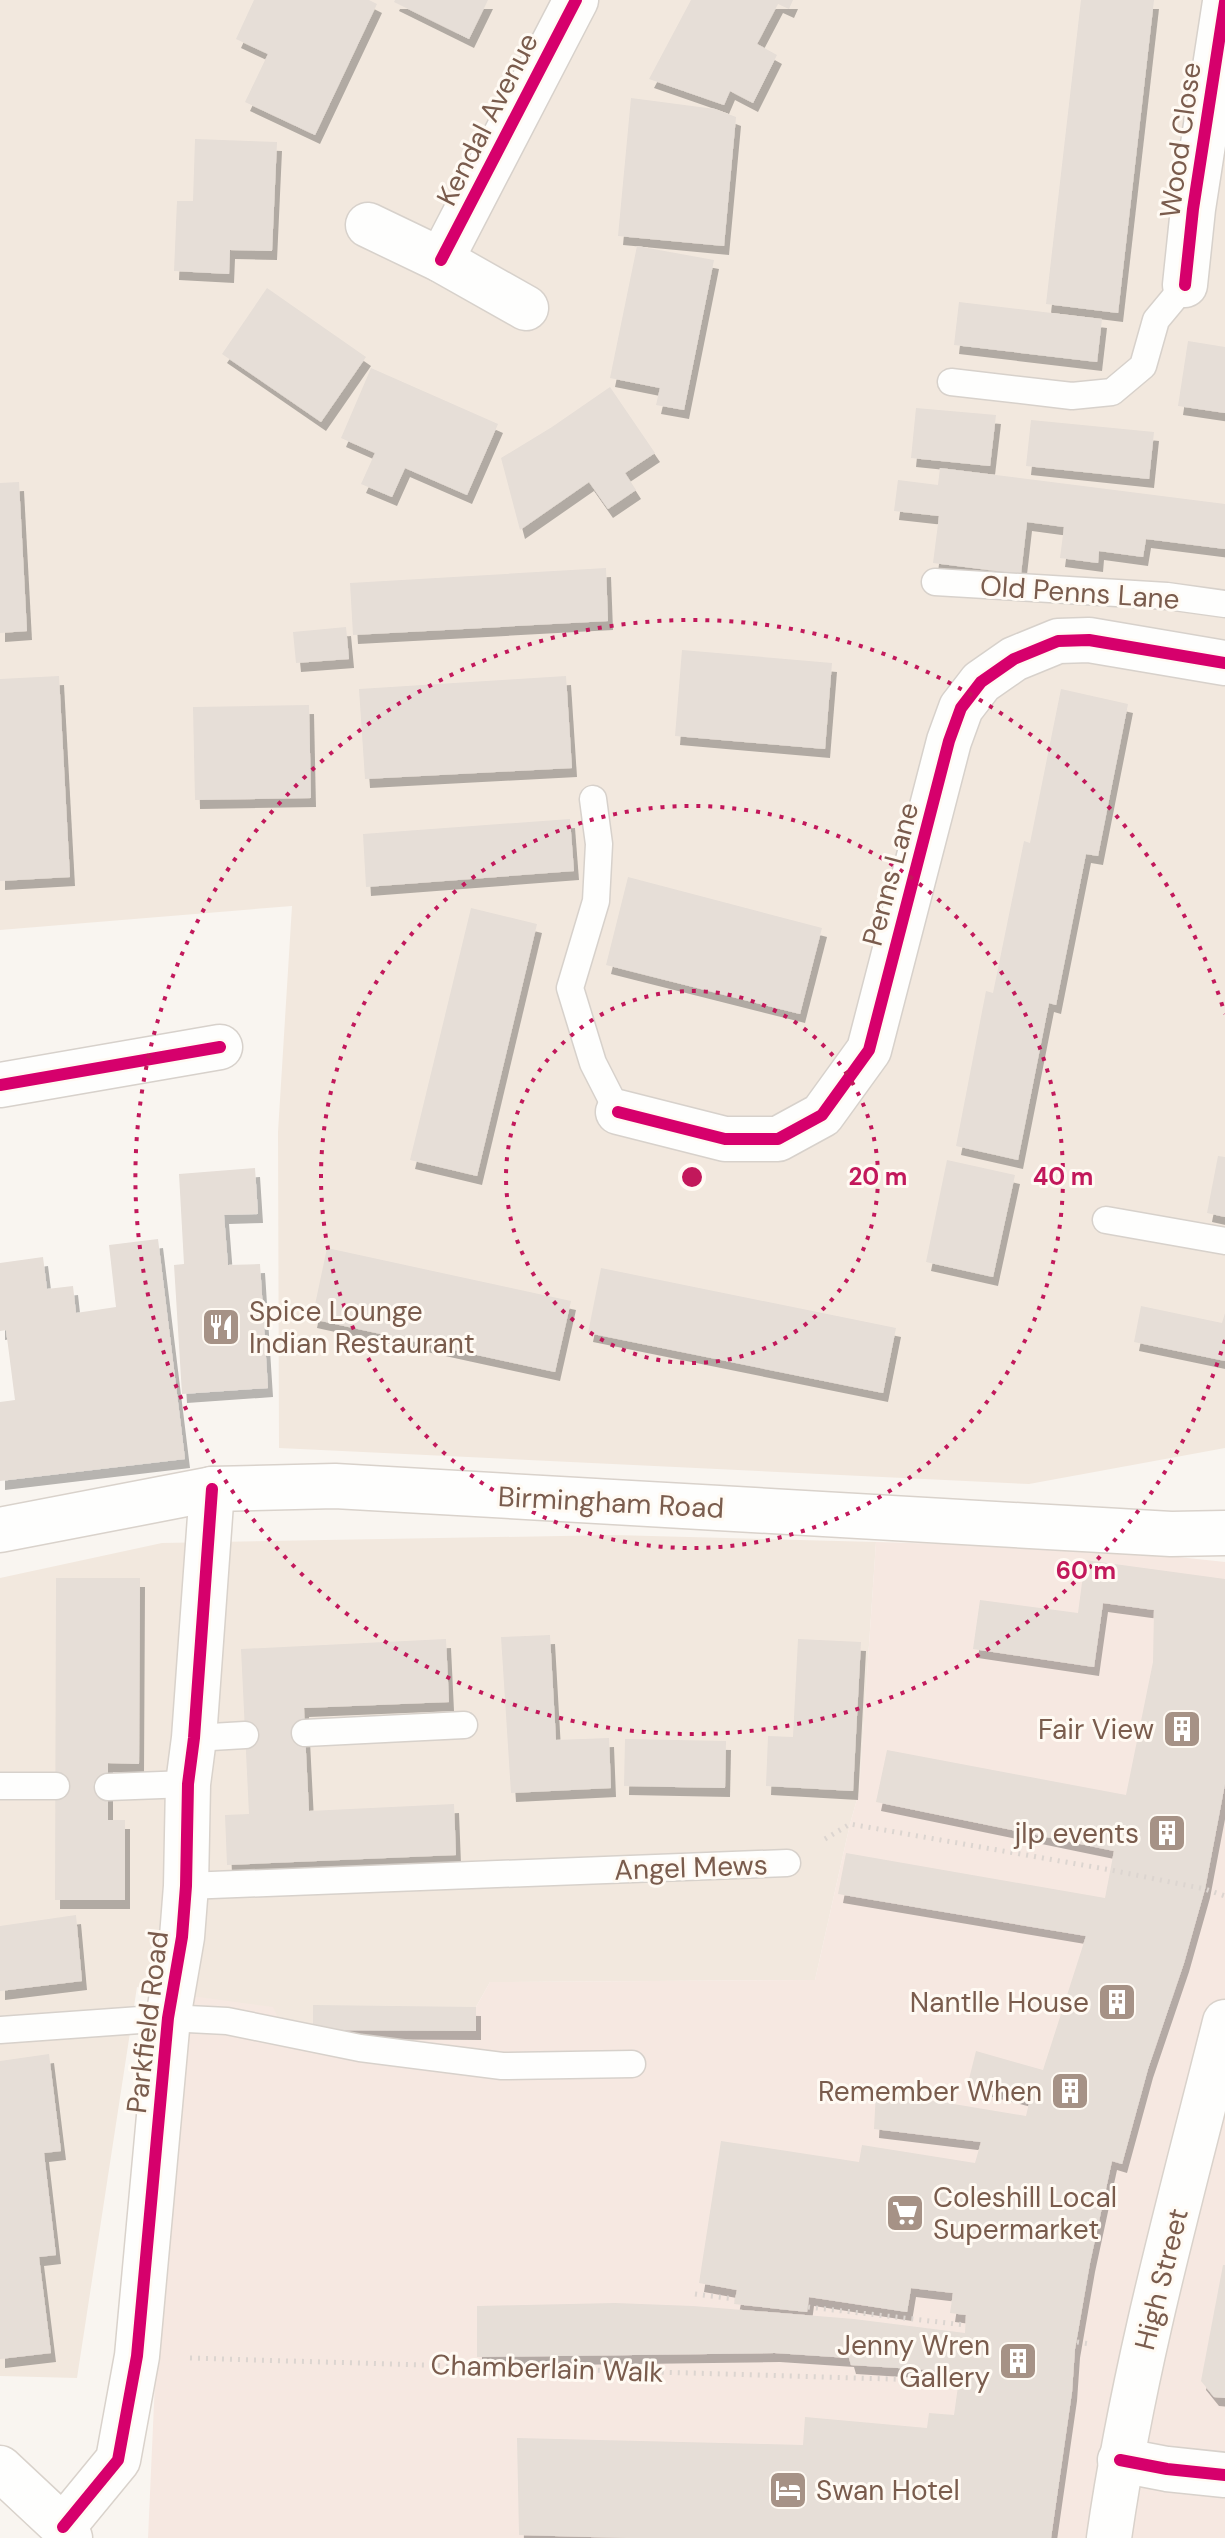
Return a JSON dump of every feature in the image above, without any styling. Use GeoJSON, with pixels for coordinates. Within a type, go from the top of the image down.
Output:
{"type":"FeatureCollection","features":[{"type":"Feature","properties":{"kind":"street","name":"Kendal Avenue"},"geometry":{"type":"LineString","coordinates":[[441,260],[576,0]]}},
{"type":"Feature","properties":{"kind":"street","name":"Wood Close"},"geometry":{"type":"LineString","coordinates":[[1185,285],[1209,211],[1225,2]]}},
{"type":"Feature","properties":{"kind":"street"},"geometry":{"type":"LineString","coordinates":[[368,225],[441,260],[526,308]]}},
{"type":"Feature","properties":{"kind":"street","name":"Penns Lane"},"geometry":{"type":"LineString","coordinates":[[618,1112],[725,1139],[778,1139],[822,1115],[869,1050],[949,741],[961,708],[981,682],[1014,659],[1058,641],[1089,640],[1225,663]]}},
{"type":"Feature","properties":{"kind":"street"},"geometry":{"type":"LineString","coordinates":[[0,1085],[220,1047]]}},
{"type":"Feature","properties":{"kind":"street","name":"Birmingham Road"},"geometry":{"type":"LineString","coordinates":[[0,1530],[212,1489],[335,1486],[1155,1533],[1225,1533]]}},
{"type":"Feature","properties":{"kind":"street","name":"Parkfield Road"},"geometry":{"type":"LineString","coordinates":[[66,2532],[118,2460],[137,2356],[168,2018],[182,1937],[188,1784],[212,1489]]}},
{"type":"Feature","properties":{"kind":"street","name":"High Street"},"geometry":{"type":"LineString","coordinates":[[1109,2538],[1120,2460],[1142,2350],[1225,2022]]}},
{"type":"Feature","properties":{"kind":"street"},"geometry":{"type":"LineString","coordinates":[[1120,2460],[1225,2475]]}},
{"type":"Feature","properties":{"kind":"street"},"geometry":{"type":"LineString","coordinates":[[0,2468],[66,2532]]}},
{"type":"Feature","properties":{"kind":"lane"},"geometry":{"type":"LineString","coordinates":[[951,382],[1072,396],[1112,392],[1143,366],[1156,320],[1185,285]]}},
{"type":"Feature","properties":{"kind":"lane","name":"Old Penns Lane"},"geometry":{"type":"LineString","coordinates":[[935,582],[1167,596],[1225,604]]}},
{"type":"Feature","properties":{"kind":"lane"},"geometry":{"type":"LineString","coordinates":[[593,799],[599,844],[596,901],[570,988],[593,1063],[618,1112]]}},
{"type":"Feature","properties":{"kind":"lane"},"geometry":{"type":"LineString","coordinates":[[1106,1220],[1225,1241]]}},
{"type":"Feature","properties":{"kind":"lane"},"geometry":{"type":"LineString","coordinates":[[305,1733],[464,1725]]}},
{"type":"Feature","properties":{"kind":"lane"},"geometry":{"type":"LineString","coordinates":[[194,1738],[245,1735]]}},
{"type":"Feature","properties":{"kind":"lane"},"geometry":{"type":"LineString","coordinates":[[108,1787],[188,1784]]}},
{"type":"Feature","properties":{"kind":"lane"},"geometry":{"type":"LineString","coordinates":[[0,1786],[56,1786]]}},
{"type":"Feature","properties":{"kind":"lane","name":"Angel Mews"},"geometry":{"type":"LineString","coordinates":[[186,1886],[787,1863]]}},
{"type":"Feature","properties":{"kind":"lane"},"geometry":{"type":"LineString","coordinates":[[0,2030],[168,2018],[227,2021],[360,2048],[502,2066],[632,2064]]}},
{"type":"Feature","properties":{"kind":"path"},"geometry":{"type":"LineString","coordinates":[[695,2294],[735,2299]]}},
{"type":"Feature","properties":{"kind":"path"},"geometry":{"type":"LineString","coordinates":[[808,2307],[965,2325]]}},
{"type":"Feature","properties":{"kind":"shaded area"},"geometry":{"type":"Polygon","coordinates":[[[0,0],[1225,0],[1225,1448],[1029,1484],[279,1448],[278,1132],[292,906],[0,930],[0,0]]]}},
{"type":"Feature","properties":{"kind":"shaded area"},"geometry":{"type":"Polygon","coordinates":[[[614,1535],[876,1542],[859,1792],[815,1980],[490,1982],[476,2007],[476,2031],[313,2030],[191,1996],[137,1987],[77,2378],[0,2376],[0,1578],[162,1543],[614,1535]]]}},
{"type":"Feature","properties":{"kind":"shaded area"},"geometry":{"type":"Polygon","coordinates":[[[876,1542],[1094,1548],[1225,1562],[1225,2538],[148,2538],[156,2359],[191,1996],[273,2007],[280,2022],[313,2030],[476,2031],[476,2007],[490,1982],[815,1980],[859,1792],[876,1542]]]}},
{"type":"Feature","properties":{"kind":"building"},"geometry":{"type":"Polygon","coordinates":[[[254,0],[369,0],[377,4],[315,135],[245,102],[268,54],[236,39],[254,0]]]}},
{"type":"Feature","properties":{"kind":"building"},"geometry":{"type":"Polygon","coordinates":[[[395,0],[488,0],[469,39],[395,0]]]}},
{"type":"Feature","properties":{"kind":"building"},"geometry":{"type":"Polygon","coordinates":[[[691,0],[793,0],[789,9],[778,4],[757,44],[777,55],[753,103],[730,91],[724,105],[649,79],[691,0]]]}},
{"type":"Feature","properties":{"kind":"building"},"geometry":{"type":"Polygon","coordinates":[[[1081,0],[1154,0],[1118,313],[1046,304],[1081,0]]]}},
{"type":"Feature","properties":{"kind":"building"},"geometry":{"type":"Polygon","coordinates":[[[631,98],[715,109],[736,117],[724,246],[618,236],[631,98]]]}},
{"type":"Feature","properties":{"kind":"building"},"geometry":{"type":"Polygon","coordinates":[[[195,139],[277,142],[272,251],[230,250],[229,274],[174,271],[177,201],[193,201],[195,139]]]}},
{"type":"Feature","properties":{"kind":"building"},"geometry":{"type":"Polygon","coordinates":[[[637,246],[714,260],[684,410],[656,405],[660,388],[610,378],[637,246]]]}},
{"type":"Feature","properties":{"kind":"building"},"geometry":{"type":"Polygon","coordinates":[[[267,288],[366,357],[321,422],[222,354],[267,288]]]}},
{"type":"Feature","properties":{"kind":"building"},"geometry":{"type":"Polygon","coordinates":[[[959,302],[1102,319],[1097,362],[954,345],[959,302]]]}},
{"type":"Feature","properties":{"kind":"building"},"geometry":{"type":"Polygon","coordinates":[[[1188,341],[1225,347],[1225,413],[1178,406],[1188,341]]]}},
{"type":"Feature","properties":{"kind":"building"},"geometry":{"type":"Polygon","coordinates":[[[371,368],[498,424],[467,495],[405,468],[392,497],[361,484],[375,453],[341,438],[371,368]]]}},
{"type":"Feature","properties":{"kind":"building"},"geometry":{"type":"Polygon","coordinates":[[[610,387],[655,453],[625,473],[636,490],[608,509],[589,482],[520,530],[501,458],[610,387]]]}},
{"type":"Feature","properties":{"kind":"building"},"geometry":{"type":"Polygon","coordinates":[[[916,408],[996,415],[990,466],[911,458],[916,408]]]}},
{"type":"Feature","properties":{"kind":"building"},"geometry":{"type":"Polygon","coordinates":[[[1031,420],[1154,432],[1149,479],[1026,466],[1031,420]]]}},
{"type":"Feature","properties":{"kind":"building"},"geometry":{"type":"Polygon","coordinates":[[[940,468],[1225,504],[1225,549],[1146,539],[1143,557],[1099,551],[1098,563],[1060,558],[1064,527],[1027,522],[1021,574],[933,563],[939,516],[894,511],[898,480],[938,485],[940,468]]]}},
{"type":"Feature","properties":{"kind":"building"},"geometry":{"type":"Polygon","coordinates":[[[19,482],[27,631],[0,633],[0,483],[19,482]]]}},
{"type":"Feature","properties":{"kind":"building"},"geometry":{"type":"Polygon","coordinates":[[[606,568],[608,621],[353,635],[350,583],[606,568]]]}},
{"type":"Feature","properties":{"kind":"building"},"geometry":{"type":"Polygon","coordinates":[[[346,627],[349,659],[296,663],[293,632],[346,627]]]}},
{"type":"Feature","properties":{"kind":"building"},"geometry":{"type":"Polygon","coordinates":[[[682,650],[832,663],[825,749],[675,736],[682,650]]]}},
{"type":"Feature","properties":{"kind":"building"},"geometry":{"type":"Polygon","coordinates":[[[59,676],[70,877],[0,881],[0,679],[59,676]]]}},
{"type":"Feature","properties":{"kind":"building"},"geometry":{"type":"Polygon","coordinates":[[[566,676],[572,768],[365,779],[359,689],[566,676]]]}},
{"type":"Feature","properties":{"kind":"building"},"geometry":{"type":"Polygon","coordinates":[[[1061,689],[1128,704],[1098,856],[1086,854],[1056,1005],[1049,1003],[1018,1160],[956,1146],[986,991],[993,993],[1024,841],[1030,843],[1061,689]]]}},
{"type":"Feature","properties":{"kind":"building"},"geometry":{"type":"Polygon","coordinates":[[[309,705],[311,798],[195,800],[193,707],[309,705]]]}},
{"type":"Feature","properties":{"kind":"building"},"geometry":{"type":"Polygon","coordinates":[[[570,819],[574,871],[366,887],[363,834],[570,819]]]}},
{"type":"Feature","properties":{"kind":"building"},"geometry":{"type":"Polygon","coordinates":[[[628,877],[822,928],[800,1014],[606,965],[628,877]]]}},
{"type":"Feature","properties":{"kind":"building"},"geometry":{"type":"Polygon","coordinates":[[[471,908],[537,924],[477,1176],[410,1160],[471,908]]]}},
{"type":"Feature","properties":{"kind":"building"},"geometry":{"type":"Polygon","coordinates":[[[1218,1156],[1225,1157],[1225,1217],[1207,1213],[1218,1156]]]}},
{"type":"Feature","properties":{"kind":"building"},"geometry":{"type":"Polygon","coordinates":[[[947,1160],[1015,1175],[993,1277],[926,1262],[947,1160]]]}},
{"type":"Feature","properties":{"kind":"building","name":"Spice Lounge Indian Restaurant"},"geometry":{"type":"Polygon","coordinates":[[[255,1168],[258,1214],[224,1215],[228,1265],[260,1264],[268,1388],[182,1394],[174,1265],[184,1264],[179,1174],[255,1168]]]}},
{"type":"Feature","properties":{"kind":"building"},"geometry":{"type":"Polygon","coordinates":[[[158,1239],[185,1459],[0,1481],[0,1402],[15,1400],[6,1330],[0,1331],[0,1263],[43,1257],[47,1289],[73,1286],[76,1313],[116,1307],[109,1245],[158,1239]]]}},
{"type":"Feature","properties":{"kind":"building"},"geometry":{"type":"Polygon","coordinates":[[[327,1248],[571,1301],[555,1372],[312,1319],[327,1248]]]}},
{"type":"Feature","properties":{"kind":"building"},"geometry":{"type":"Polygon","coordinates":[[[601,1268],[896,1328],[883,1393],[588,1333],[601,1268]]]}},
{"type":"Feature","properties":{"kind":"building"},"geometry":{"type":"Polygon","coordinates":[[[1141,1306],[1222,1323],[1225,1313],[1225,1361],[1134,1342],[1141,1306]]]}},
{"type":"Feature","properties":{"kind":"building"},"geometry":{"type":"Polygon","coordinates":[[[1085,1560],[1225,1579],[1225,1784],[1205,1889],[1184,1963],[1148,2069],[1122,2164],[1112,2161],[1075,2349],[1072,2392],[1051,2538],[519,2535],[517,2438],[803,2445],[805,2417],[927,2428],[929,2413],[954,2415],[960,2372],[851,2365],[849,2358],[775,2353],[477,2357],[477,2306],[615,2303],[693,2306],[854,2319],[965,2333],[966,2315],[950,2313],[953,2293],[911,2288],[907,2312],[809,2297],[807,2312],[734,2304],[737,2290],[699,2283],[721,2141],[859,2162],[862,2145],[975,2163],[981,2142],[874,2129],[876,2091],[1026,2116],[1030,2099],[968,2083],[976,2051],[1043,2070],[1086,1936],[838,1894],[846,1853],[1105,1898],[1114,1851],[876,1802],[887,1750],[1126,1795],[1153,1662],[1154,1610],[1103,1603],[1094,1667],[973,1649],[980,1600],[1078,1613],[1085,1560]]]}},
{"type":"Feature","properties":{"kind":"building"},"geometry":{"type":"Polygon","coordinates":[[[56,1578],[140,1578],[139,1764],[108,1763],[108,1820],[125,1820],[125,1900],[55,1900],[56,1578]]]}},
{"type":"Feature","properties":{"kind":"building"},"geometry":{"type":"Polygon","coordinates":[[[550,1635],[556,1740],[609,1738],[611,1788],[511,1793],[501,1637],[550,1635]]]}},
{"type":"Feature","properties":{"kind":"building"},"geometry":{"type":"Polygon","coordinates":[[[446,1639],[449,1702],[304,1708],[305,1733],[309,1811],[454,1804],[456,1855],[227,1865],[225,1815],[249,1814],[241,1649],[446,1639]]]}},
{"type":"Feature","properties":{"kind":"building"},"geometry":{"type":"Polygon","coordinates":[[[798,1639],[861,1642],[853,1791],[766,1786],[768,1736],[793,1737],[798,1639]]]}},
{"type":"Feature","properties":{"kind":"building"},"geometry":{"type":"Polygon","coordinates":[[[625,1739],[726,1741],[725,1788],[624,1786],[625,1739]]]}},
{"type":"Feature","properties":{"kind":"building"},"geometry":{"type":"Polygon","coordinates":[[[76,1915],[82,1981],[0,1991],[0,1926],[76,1915]]]}},
{"type":"Feature","properties":{"kind":"building"},"geometry":{"type":"Polygon","coordinates":[[[313,2005],[476,2007],[476,2031],[313,2030],[313,2005]]]}},
{"type":"Feature","properties":{"kind":"building"},"geometry":{"type":"Polygon","coordinates":[[[49,2054],[61,2151],[44,2153],[56,2255],[39,2257],[51,2353],[0,2359],[0,2061],[49,2054]]]}},
{"type":"Feature","properties":{"kind":"building"},"geometry":{"type":"Polygon","coordinates":[[[1223,2265],[1225,2398],[1214,2397],[1201,2381],[1223,2265]]]}},
{"type":"Feature","properties":{"kind":"cycle path"},"geometry":{"type":"LineString","coordinates":[[441,260],[576,0]]}},
{"type":"Feature","properties":{"kind":"cycle path"},"geometry":{"type":"LineString","coordinates":[[1185,285],[1193,209],[1225,2]]}},
{"type":"Feature","properties":{"kind":"cycle path"},"geometry":{"type":"LineString","coordinates":[[618,1112],[725,1139],[778,1139],[822,1115],[869,1050],[949,741],[961,708],[981,682],[1014,659],[1058,641],[1089,640],[1225,663]]}},
{"type":"Feature","properties":{"kind":"cycle path"},"geometry":{"type":"LineString","coordinates":[[0,1085],[220,1047]]}},
{"type":"Feature","properties":{"kind":"cycle path"},"geometry":{"type":"LineString","coordinates":[[63,2527],[118,2460],[137,2356],[168,2018],[182,1937],[188,1784],[212,1489]]}},
{"type":"Feature","properties":{"kind":"cycle path"},"geometry":{"type":"LineString","coordinates":[[1120,2460],[1225,2475]]}},
{"type":"Feature","properties":{"kind":"place","name":"Spice Lounge Indian Restaurant"},"geometry":{"type":"Point","coordinates":[221,1327]}},
{"type":"Feature","properties":{"kind":"place","name":"Fair View"},"geometry":{"type":"Point","coordinates":[1182,1729]}},
{"type":"Feature","properties":{"kind":"place","name":"jlp events"},"geometry":{"type":"Point","coordinates":[1167,1833]}},
{"type":"Feature","properties":{"kind":"place","name":"Nantlle House"},"geometry":{"type":"Point","coordinates":[1117,2002]}},
{"type":"Feature","properties":{"kind":"place","name":"Remember When"},"geometry":{"type":"Point","coordinates":[1070,2091]}},
{"type":"Feature","properties":{"kind":"place","name":"Coleshill Local Supermarket"},"geometry":{"type":"Point","coordinates":[905,2213]}},
{"type":"Feature","properties":{"kind":"place","name":"Jenny Wren Gallery"},"geometry":{"type":"Point","coordinates":[1018,2361]}},
{"type":"Feature","properties":{"kind":"place","name":"Swan Hotel"},"geometry":{"type":"Point","coordinates":[788,2490]}}]}
